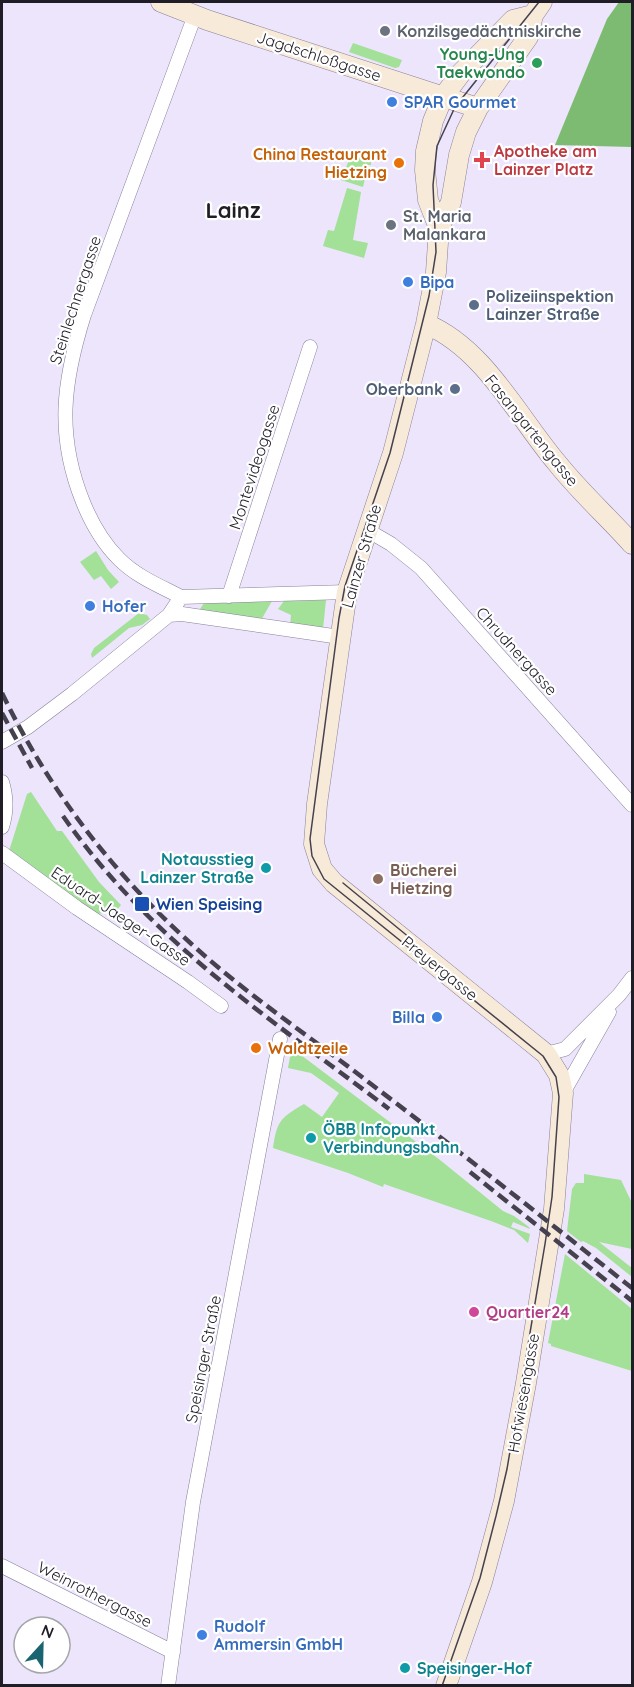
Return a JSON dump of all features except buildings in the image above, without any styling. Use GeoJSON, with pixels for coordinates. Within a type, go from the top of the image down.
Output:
{"type":"FeatureCollection","features":[{"type":"Feature","properties":{"kind":"main road","name":"Jagdschloßgasse"},"geometry":{"type":"LineString","coordinates":[[161,2],[478,108]]}},
{"type":"Feature","properties":{"kind":"main road","name":"Lainzer Straße"},"geometry":{"type":"LineString","coordinates":[[439,228],[428,201],[425,170],[426,151],[442,96],[461,73],[513,20],[537,8]]}},
{"type":"Feature","properties":{"kind":"main road","name":"Lainzer Straße"},"geometry":{"type":"LineString","coordinates":[[334,883],[322,869],[314,844],[317,804],[347,592],[393,453],[426,324],[436,272],[439,228],[451,202],[459,155],[478,108],[528,37],[537,8]]}},
{"type":"Feature","properties":{"kind":"main road","name":"Fasangartengasse"},"geometry":{"type":"LineString","coordinates":[[426,324],[449,334],[474,359],[506,396],[558,465],[633,544]]}},
{"type":"Feature","properties":{"kind":"main road","name":"Preyergasse"},"geometry":{"type":"LineString","coordinates":[[334,883],[546,1054]]}},
{"type":"Feature","properties":{"kind":"main road","name":"Hofwiesengasse"},"geometry":{"type":"LineString","coordinates":[[446,1686],[482,1582],[506,1490],[554,1209],[563,1093],[559,1075],[546,1054]]}},
{"type":"Feature","properties":{"kind":"street","name":"Steinlechnergasse"},"geometry":{"type":"LineString","coordinates":[[182,597],[139,575],[119,559],[103,539],[85,507],[75,479],[66,448],[64,414],[70,361],[84,315],[195,15]]}},
{"type":"Feature","properties":{"kind":"street","name":"Montevideogasse"},"geometry":{"type":"LineString","coordinates":[[229,596],[310,347]]}},
{"type":"Feature","properties":{"kind":"street","name":"Chrudnergasse"},"geometry":{"type":"LineString","coordinates":[[367,530],[391,544],[421,568],[633,805]]}},
{"type":"Feature","properties":{"kind":"street"},"geometry":{"type":"LineString","coordinates":[[2,742],[28,727],[72,694],[169,615],[182,597],[347,592]]}},
{"type":"Feature","properties":{"kind":"street"},"geometry":{"type":"LineString","coordinates":[[193,616],[198,596]]}},
{"type":"Feature","properties":{"kind":"street"},"geometry":{"type":"LineString","coordinates":[[169,615],[193,616],[340,637]]}},
{"type":"Feature","properties":{"kind":"street"},"geometry":{"type":"LineString","coordinates":[[2,782],[7,797],[2,827]]}},
{"type":"Feature","properties":{"kind":"street","name":"Eduard-Jaeger-Gasse"},"geometry":{"type":"LineString","coordinates":[[2,853],[77,908],[221,1006]]}},
{"type":"Feature","properties":{"kind":"street","name":"Hofwiesengasse"},"geometry":{"type":"LineString","coordinates":[[546,1054],[566,1049],[633,978]]}},
{"type":"Feature","properties":{"kind":"street","name":"Hofwiesengasse"},"geometry":{"type":"LineString","coordinates":[[563,1093],[619,995]]}},
{"type":"Feature","properties":{"kind":"street","name":"Speisinger Straße"},"geometry":{"type":"LineString","coordinates":[[168,1686],[193,1502],[280,1039]]}},
{"type":"Feature","properties":{"kind":"street","name":"Weinrothergasse"},"geometry":{"type":"LineString","coordinates":[[2,1566],[173,1652]]}},
{"type":"Feature","properties":{"kind":"green space"},"geometry":{"type":"Polygon","coordinates":[[[619,2],[632,2],[632,147],[555,145],[607,19],[619,2]]]}},
{"type":"Feature","properties":{"kind":"green space"},"geometry":{"type":"Polygon","coordinates":[[[353,43],[402,60],[399,67],[395,68],[349,52],[353,43]]]}},
{"type":"Feature","properties":{"kind":"green space"},"geometry":{"type":"Polygon","coordinates":[[[351,155],[371,161],[363,187],[341,180],[351,155]]]}},
{"type":"Feature","properties":{"kind":"green space"},"geometry":{"type":"Polygon","coordinates":[[[347,188],[361,192],[353,240],[368,243],[364,258],[323,246],[328,230],[334,231],[347,188]]]}},
{"type":"Feature","properties":{"kind":"green space"},"geometry":{"type":"Polygon","coordinates":[[[96,551],[119,582],[111,589],[101,576],[94,580],[80,562],[96,551]]]}},
{"type":"Feature","properties":{"kind":"green space"},"geometry":{"type":"Polygon","coordinates":[[[326,600],[323,629],[290,626],[291,615],[278,609],[284,601],[326,600]]]}},
{"type":"Feature","properties":{"kind":"green space"},"geometry":{"type":"Polygon","coordinates":[[[272,601],[260,622],[201,612],[200,609],[204,603],[272,601]]]}},
{"type":"Feature","properties":{"kind":"green space"},"geometry":{"type":"Polygon","coordinates":[[[139,613],[147,615],[150,619],[142,625],[129,628],[92,658],[94,648],[139,613]]]}},
{"type":"Feature","properties":{"kind":"green space"},"geometry":{"type":"Polygon","coordinates":[[[31,792],[57,831],[62,831],[99,882],[121,905],[116,911],[97,914],[9,851],[27,794],[31,792]]]}},
{"type":"Feature","properties":{"kind":"green space"},"geometry":{"type":"Polygon","coordinates":[[[297,1052],[440,1160],[503,1211],[529,1227],[530,1229],[513,1222],[511,1227],[530,1234],[528,1243],[514,1230],[491,1221],[384,1184],[383,1187],[273,1148],[278,1126],[285,1117],[304,1104],[322,1117],[339,1093],[311,1073],[288,1068],[290,1057],[297,1052]]]}},
{"type":"Feature","properties":{"kind":"green space"},"geometry":{"type":"Polygon","coordinates":[[[584,1174],[621,1180],[632,1203],[632,1249],[599,1242],[632,1268],[632,1277],[596,1248],[581,1242],[567,1231],[572,1189],[576,1183],[584,1183],[584,1174]]]}},
{"type":"Feature","properties":{"kind":"green space"},"geometry":{"type":"Polygon","coordinates":[[[565,1254],[632,1309],[632,1371],[551,1346],[548,1343],[565,1254]]]}},
{"type":"Feature","properties":{"kind":"tram line"},"geometry":{"type":"LineString","coordinates":[[442,1686],[480,1578],[507,1469],[552,1197],[559,1097],[556,1077],[543,1056],[324,879],[312,856],[310,839],[345,586],[390,453],[429,296],[436,252],[433,185],[437,146],[455,107],[539,2]]}},
{"type":"Feature","properties":{"kind":"tram line"},"geometry":{"type":"LineString","coordinates":[[343,883],[410,938]]}},
{"type":"Feature","properties":{"kind":"railway"},"geometry":{"type":"LineString","coordinates":[[2,693],[22,733],[69,807],[124,876],[185,939],[256,998],[437,1135],[632,1288]]}},
{"type":"Feature","properties":{"kind":"railway"},"geometry":{"type":"LineString","coordinates":[[2,713],[32,768]]}},
{"type":"Feature","properties":{"kind":"railway"},"geometry":{"type":"LineString","coordinates":[[63,816],[97,861],[173,940],[257,1010],[389,1109]]}},
{"type":"Feature","properties":{"kind":"railway"},"geometry":{"type":"LineString","coordinates":[[470,1172],[632,1301]]}},
{"type":"Feature","properties":{"kind":"place","name":"Konzilsgedächtniskirche"},"geometry":{"type":"Point","coordinates":[385,31]}},
{"type":"Feature","properties":{"kind":"place","name":"Young-Ung Taekwondo"},"geometry":{"type":"Point","coordinates":[537,63]}},
{"type":"Feature","properties":{"kind":"place","name":"SPAR Gourmet"},"geometry":{"type":"Point","coordinates":[392,102]}},
{"type":"Feature","properties":{"kind":"place","name":"Apotheke am Lainzer Platz"},"geometry":{"type":"Point","coordinates":[482,160]}},
{"type":"Feature","properties":{"kind":"place","name":"China Restaurant Hietzing"},"geometry":{"type":"Point","coordinates":[399,163]}},
{"type":"Feature","properties":{"kind":"place","name":"St. Maria Malankara"},"geometry":{"type":"Point","coordinates":[391,225]}},
{"type":"Feature","properties":{"kind":"place","name":"Bipa"},"geometry":{"type":"Point","coordinates":[408,282]}},
{"type":"Feature","properties":{"kind":"place","name":"Polizeiinspektion Lainzer Straße"},"geometry":{"type":"Point","coordinates":[474,305]}},
{"type":"Feature","properties":{"kind":"place","name":"Oberbank"},"geometry":{"type":"Point","coordinates":[455,389]}},
{"type":"Feature","properties":{"kind":"place","name":"Hofer"},"geometry":{"type":"Point","coordinates":[90,606]}},
{"type":"Feature","properties":{"kind":"place","name":"Notausstieg Lainzer Straße"},"geometry":{"type":"Point","coordinates":[266,868]}},
{"type":"Feature","properties":{"kind":"place","name":"Bücherei Hietzing"},"geometry":{"type":"Point","coordinates":[378,879]}},
{"type":"Feature","properties":{"kind":"place","name":"Wien Speising"},"geometry":{"type":"Point","coordinates":[142,904]}},
{"type":"Feature","properties":{"kind":"place","name":"Billa"},"geometry":{"type":"Point","coordinates":[437,1017]}},
{"type":"Feature","properties":{"kind":"place","name":"Waldtzeile"},"geometry":{"type":"Point","coordinates":[256,1048]}},
{"type":"Feature","properties":{"kind":"place","name":"ÖBB Infopunkt Verbindungsbahn"},"geometry":{"type":"Point","coordinates":[311,1138]}},
{"type":"Feature","properties":{"kind":"place","name":"Quartier24"},"geometry":{"type":"Point","coordinates":[474,1312]}},
{"type":"Feature","properties":{"kind":"place","name":"Rudolf Ammersin GmbH"},"geometry":{"type":"Point","coordinates":[202,1635]}},
{"type":"Feature","properties":{"kind":"place","name":"Speisinger-Hof"},"geometry":{"type":"Point","coordinates":[405,1668]}},
{"type":"Feature","properties":{"kind":"district","name":"Lainz"},"geometry":{"type":"Point","coordinates":[233,210]}}]}
